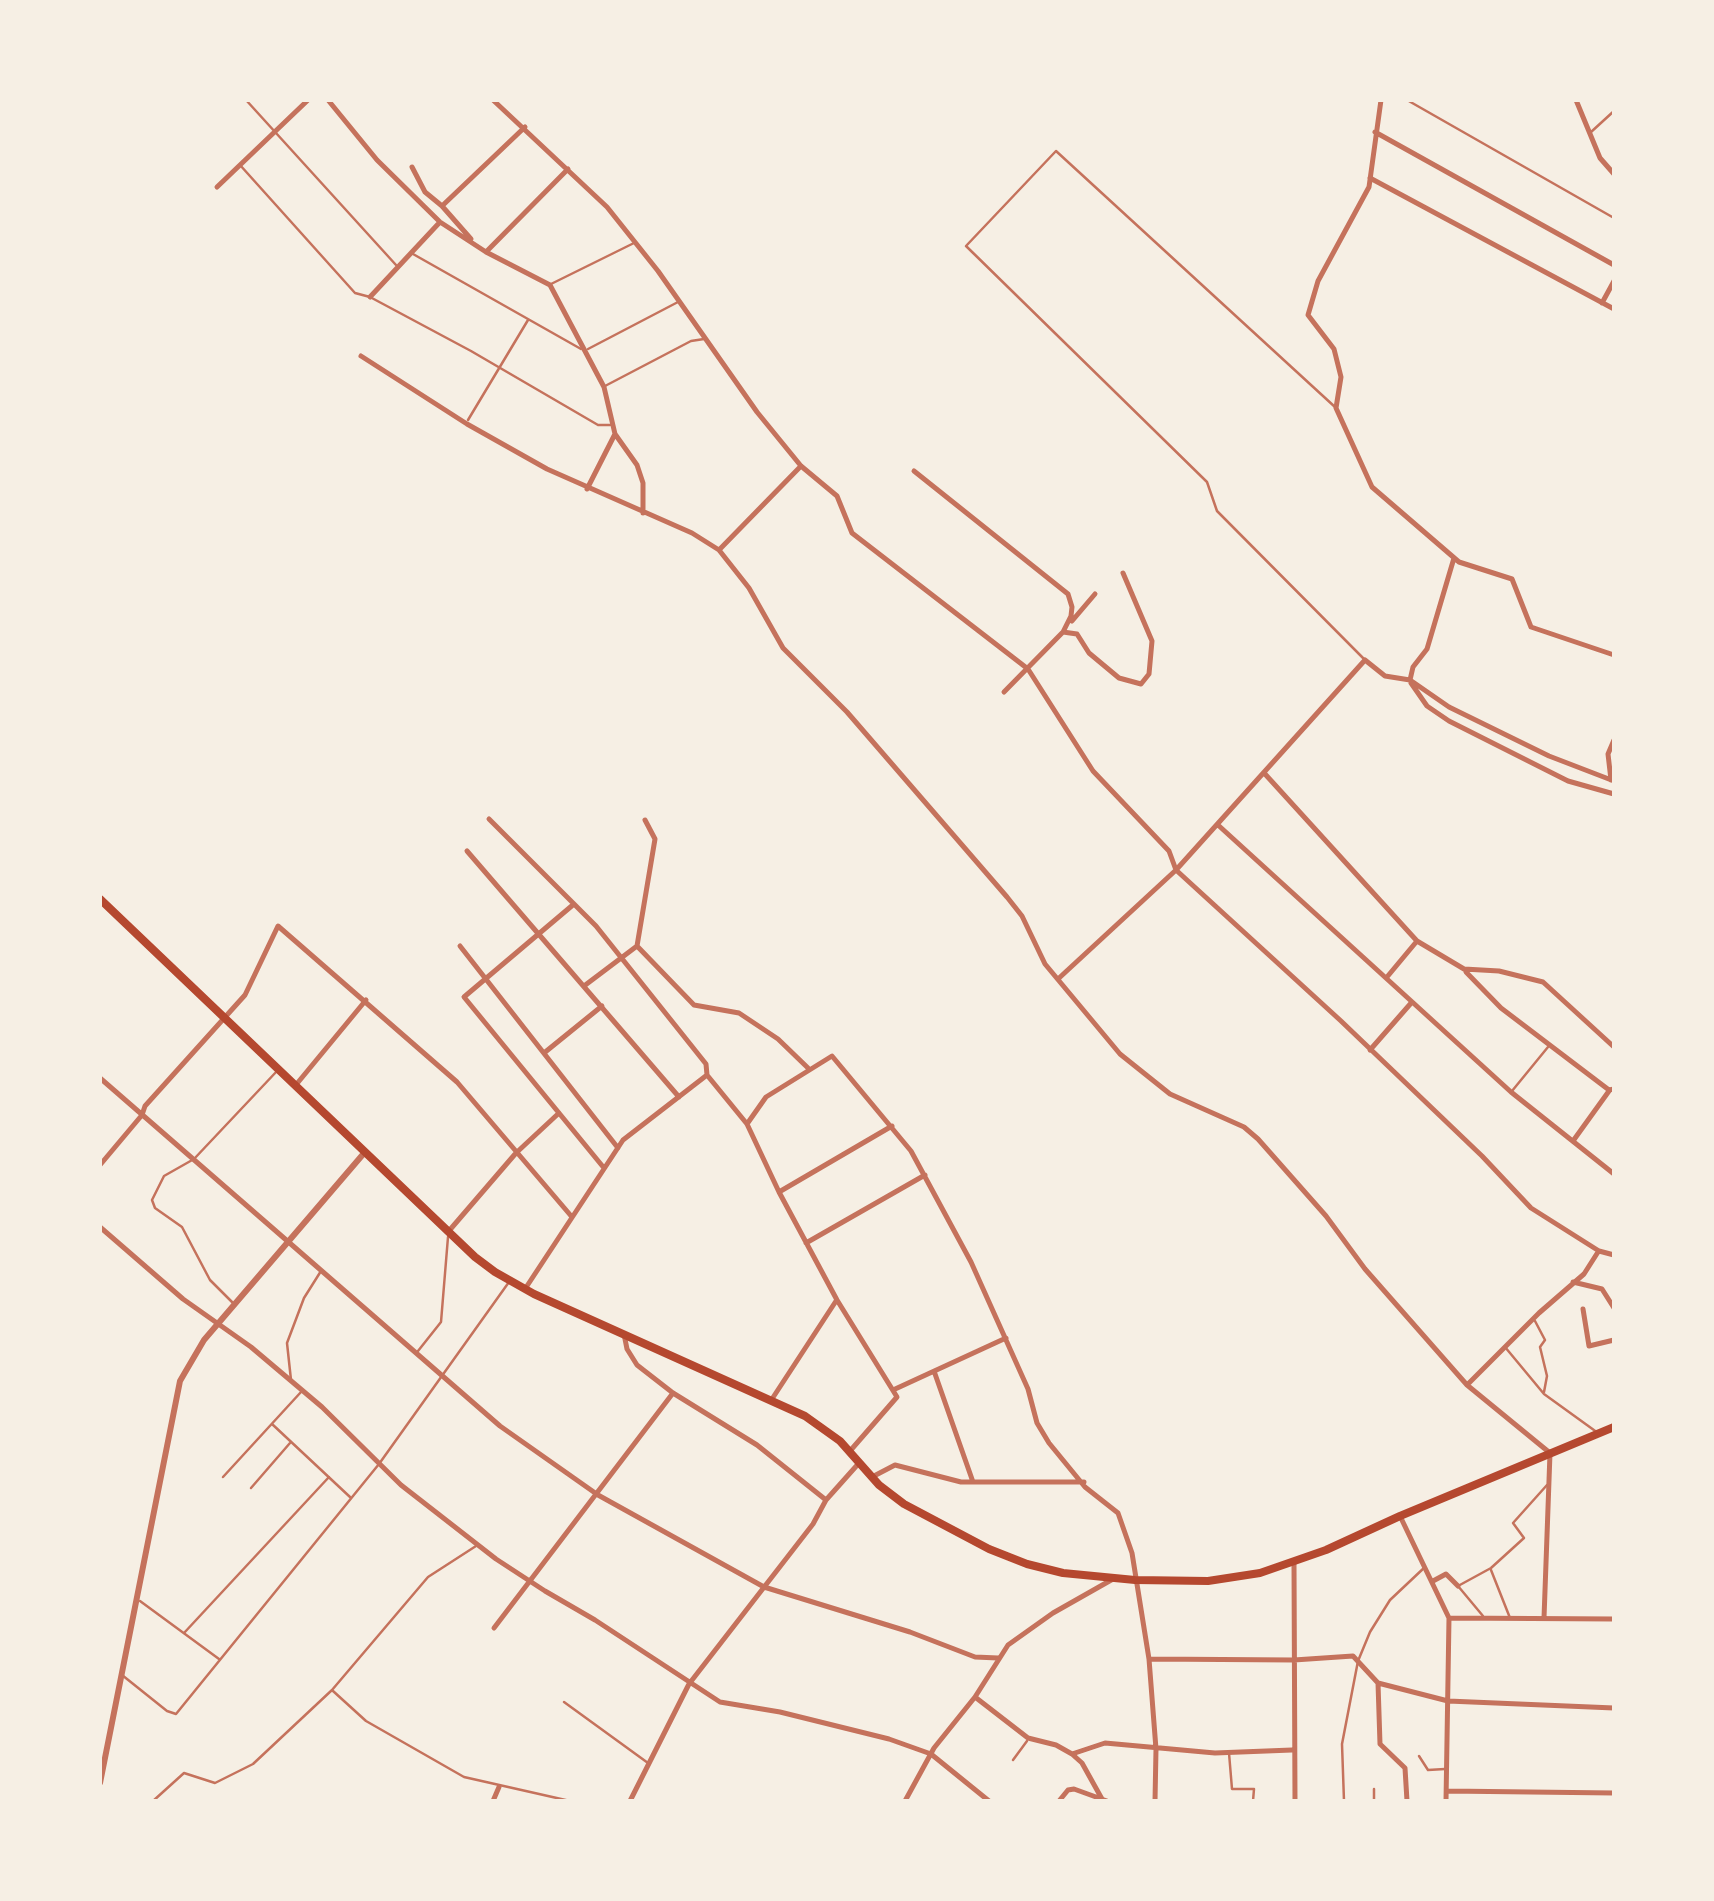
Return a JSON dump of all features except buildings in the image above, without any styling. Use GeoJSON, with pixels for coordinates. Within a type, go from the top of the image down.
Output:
{"type":"FeatureCollection","features":[{"type":"Feature","properties":{"kind":"main road"},"geometry":{"type":"LineString","coordinates":[[100,899],[475,1257],[524,1289],[772,1398],[818,1423],[850,1451],[872,1478],[916,1511],[989,1548],[1063,1573],[1136,1580],[1221,1580],[1294,1562],[1614,1427]]}},
{"type":"Feature","properties":{"kind":"street"},"geometry":{"type":"LineString","coordinates":[[217,188],[308,100]]}},
{"type":"Feature","properties":{"kind":"street"},"geometry":{"type":"LineString","coordinates":[[328,100],[377,160],[440,222],[486,252],[550,285],[604,387],[615,434],[637,465],[643,483],[643,513]]}},
{"type":"Feature","properties":{"kind":"street"},"geometry":{"type":"LineString","coordinates":[[493,100],[569,168],[636,242],[801,466],[838,496],[852,533],[1028,669],[1094,771],[1169,851],[1176,870],[1482,1156],[1530,1208],[1598,1251],[1614,1255]]}},
{"type":"Feature","properties":{"kind":"street"},"geometry":{"type":"LineString","coordinates":[[1381,100],[1370,187],[1318,281],[1308,315],[1334,349],[1341,377],[1336,408],[1372,487],[1459,562],[1512,579],[1531,627],[1614,656]]}},
{"type":"Feature","properties":{"kind":"street"},"geometry":{"type":"LineString","coordinates":[[1576,100],[1600,158],[1614,174]]}},
{"type":"Feature","properties":{"kind":"street"},"geometry":{"type":"LineString","coordinates":[[442,206],[525,127]]}},
{"type":"Feature","properties":{"kind":"street"},"geometry":{"type":"LineString","coordinates":[[1374,132],[1614,265]]}},
{"type":"Feature","properties":{"kind":"street"},"geometry":{"type":"LineString","coordinates":[[412,167],[425,192],[477,246]]}},
{"type":"Feature","properties":{"kind":"street"},"geometry":{"type":"LineString","coordinates":[[486,252],[569,168]]}},
{"type":"Feature","properties":{"kind":"street"},"geometry":{"type":"LineString","coordinates":[[1370,178],[1614,309]]}},
{"type":"Feature","properties":{"kind":"street"},"geometry":{"type":"LineString","coordinates":[[370,297],[440,222]]}},
{"type":"Feature","properties":{"kind":"street"},"geometry":{"type":"LineString","coordinates":[[1602,303],[1614,280]]}},
{"type":"Feature","properties":{"kind":"street"},"geometry":{"type":"LineString","coordinates":[[361,356],[466,424],[586,489],[692,533],[720,550],[750,588],[784,648],[847,712],[1022,916],[1045,964],[1120,1054],[1170,1094],[1244,1127],[1258,1139],[1467,1385],[1550,1452],[1544,1618]]}},
{"type":"Feature","properties":{"kind":"street"},"geometry":{"type":"LineString","coordinates":[[586,489],[615,434]]}},
{"type":"Feature","properties":{"kind":"street"},"geometry":{"type":"LineString","coordinates":[[720,550],[801,466]]}},
{"type":"Feature","properties":{"kind":"street"},"geometry":{"type":"LineString","coordinates":[[914,471],[1068,594],[1071,616],[1063,632]]}},
{"type":"Feature","properties":{"kind":"street"},"geometry":{"type":"LineString","coordinates":[[1454,558],[1427,649],[1413,668],[1410,680],[1427,706],[1568,780],[1614,794]]}},
{"type":"Feature","properties":{"kind":"street"},"geometry":{"type":"LineString","coordinates":[[1063,632],[1078,634],[1089,653],[1119,678],[1141,684],[1150,674],[1152,641],[1123,574]]}},
{"type":"Feature","properties":{"kind":"street"},"geometry":{"type":"LineString","coordinates":[[1004,692],[1095,594]]}},
{"type":"Feature","properties":{"kind":"street"},"geometry":{"type":"LineString","coordinates":[[1058,978],[1176,870],[1365,660],[1385,676],[1410,680],[1449,707],[1562,762],[1612,780],[1614,740]]}},
{"type":"Feature","properties":{"kind":"street"},"geometry":{"type":"LineString","coordinates":[[1264,773],[1417,941],[1464,970],[1500,1008],[1612,1090],[1573,1142]]}},
{"type":"Feature","properties":{"kind":"street"},"geometry":{"type":"LineString","coordinates":[[490,819],[620,957],[706,1064],[707,1074],[746,1124],[836,1300],[898,1397],[850,1451]]}},
{"type":"Feature","properties":{"kind":"street"},"geometry":{"type":"LineString","coordinates":[[584,986],[636,946],[655,839],[646,820]]}},
{"type":"Feature","properties":{"kind":"street"},"geometry":{"type":"LineString","coordinates":[[1218,825],[1511,1092],[1614,1174]]}},
{"type":"Feature","properties":{"kind":"street"},"geometry":{"type":"LineString","coordinates":[[467,850],[679,1097]]}},
{"type":"Feature","properties":{"kind":"street"},"geometry":{"type":"LineString","coordinates":[[574,904],[464,997],[604,1168]]}},
{"type":"Feature","properties":{"kind":"street"},"geometry":{"type":"LineString","coordinates":[[100,1165],[145,1106],[246,995],[278,926],[457,1082],[572,1217]]}},
{"type":"Feature","properties":{"kind":"street"},"geometry":{"type":"LineString","coordinates":[[1386,978],[1417,941]]}},
{"type":"Feature","properties":{"kind":"street"},"geometry":{"type":"LineString","coordinates":[[460,946],[618,1148]]}},
{"type":"Feature","properties":{"kind":"street"},"geometry":{"type":"LineString","coordinates":[[636,946],[694,1005],[739,1013],[778,1039],[808,1069]]}},
{"type":"Feature","properties":{"kind":"street"},"geometry":{"type":"LineString","coordinates":[[1464,970],[1499,971],[1543,982],[1614,1046]]}},
{"type":"Feature","properties":{"kind":"street"},"geometry":{"type":"LineString","coordinates":[[296,1086],[366,1000]]}},
{"type":"Feature","properties":{"kind":"street"},"geometry":{"type":"LineString","coordinates":[[1370,1050],[1412,1002]]}},
{"type":"Feature","properties":{"kind":"street"},"geometry":{"type":"LineString","coordinates":[[544,1053],[602,1006]]}},
{"type":"Feature","properties":{"kind":"street"},"geometry":{"type":"LineString","coordinates":[[746,1124],[766,1097],[832,1056],[892,1126],[925,1175],[953,1224],[1006,1338],[1028,1389],[1037,1423],[1085,1487],[1118,1512],[1132,1553],[1149,1660],[1156,1749],[1155,1801]]}},
{"type":"Feature","properties":{"kind":"street"},"geometry":{"type":"LineString","coordinates":[[524,1289],[623,1140],[707,1074]]}},
{"type":"Feature","properties":{"kind":"street"},"geometry":{"type":"LineString","coordinates":[[100,1078],[500,1426],[598,1495],[764,1587],[910,1632],[975,1657],[998,1658]]}},
{"type":"Feature","properties":{"kind":"street"},"geometry":{"type":"LineString","coordinates":[[448,1232],[516,1154],[559,1113]]}},
{"type":"Feature","properties":{"kind":"street"},"geometry":{"type":"LineString","coordinates":[[778,1192],[892,1126]]}},
{"type":"Feature","properties":{"kind":"street"},"geometry":{"type":"LineString","coordinates":[[100,1783],[180,1381],[217,1324],[365,1152]]}},
{"type":"Feature","properties":{"kind":"street"},"geometry":{"type":"LineString","coordinates":[[806,1243],[925,1175]]}},
{"type":"Feature","properties":{"kind":"street"},"geometry":{"type":"LineString","coordinates":[[100,1227],[217,1324],[251,1347],[401,1485],[530,1582],[720,1702],[780,1712],[930,1754],[990,1801]]}},
{"type":"Feature","properties":{"kind":"street"},"geometry":{"type":"LineString","coordinates":[[1467,1385],[1584,1274],[1598,1251]]}},
{"type":"Feature","properties":{"kind":"street"},"geometry":{"type":"LineString","coordinates":[[1572,1282],[1602,1289],[1614,1308]]}},
{"type":"Feature","properties":{"kind":"street"},"geometry":{"type":"LineString","coordinates":[[772,1398],[836,1300]]}},
{"type":"Feature","properties":{"kind":"street"},"geometry":{"type":"LineString","coordinates":[[1583,1310],[1589,1346],[1614,1340]]}},
{"type":"Feature","properties":{"kind":"street"},"geometry":{"type":"LineString","coordinates":[[624,1334],[627,1349],[638,1364],[672,1393],[756,1446],[826,1500]]}},
{"type":"Feature","properties":{"kind":"street"},"geometry":{"type":"LineString","coordinates":[[893,1390],[1006,1338]]}},
{"type":"Feature","properties":{"kind":"street"},"geometry":{"type":"LineString","coordinates":[[934,1371],[973,1482]]}},
{"type":"Feature","properties":{"kind":"street"},"geometry":{"type":"LineString","coordinates":[[494,1628],[672,1393]]}},
{"type":"Feature","properties":{"kind":"street"},"geometry":{"type":"LineString","coordinates":[[630,1801],[689,1684],[813,1524],[826,1500],[859,1463]]}},
{"type":"Feature","properties":{"kind":"street"},"geometry":{"type":"LineString","coordinates":[[872,1478],[895,1465],[973,1482],[1084,1482]]}},
{"type":"Feature","properties":{"kind":"street"},"geometry":{"type":"LineString","coordinates":[[1400,1516],[1449,1618],[1446,1801]]}},
{"type":"Feature","properties":{"kind":"street"},"geometry":{"type":"LineString","coordinates":[[1294,1562],[1295,1801]]}},
{"type":"Feature","properties":{"kind":"street"},"geometry":{"type":"LineString","coordinates":[[1434,1581],[1446,1574],[1458,1586]]}},
{"type":"Feature","properties":{"kind":"street"},"geometry":{"type":"LineString","coordinates":[[905,1801],[930,1754],[975,1697],[1008,1644],[1052,1613],[1114,1579]]}},
{"type":"Feature","properties":{"kind":"street"},"geometry":{"type":"LineString","coordinates":[[1449,1618],[1614,1619]]}},
{"type":"Feature","properties":{"kind":"street"},"geometry":{"type":"LineString","coordinates":[[1149,1660],[1353,1656],[1378,1684],[1448,1701],[1614,1708]]}},
{"type":"Feature","properties":{"kind":"street"},"geometry":{"type":"LineString","coordinates":[[1378,1684],[1380,1744],[1405,1768],[1408,1801]]}},
{"type":"Feature","properties":{"kind":"street"},"geometry":{"type":"LineString","coordinates":[[975,1697],[1028,1738],[1056,1744],[1072,1754],[1105,1800]]}},
{"type":"Feature","properties":{"kind":"street"},"geometry":{"type":"LineString","coordinates":[[1072,1754],[1105,1744],[1156,1749],[1294,1750]]}},
{"type":"Feature","properties":{"kind":"street"},"geometry":{"type":"LineString","coordinates":[[493,1801],[499,1787]]}},
{"type":"Feature","properties":{"kind":"street"},"geometry":{"type":"LineString","coordinates":[[1059,1801],[1074,1789],[1105,1800]]}},
{"type":"Feature","properties":{"kind":"street"},"geometry":{"type":"LineString","coordinates":[[1446,1791],[1614,1793]]}},
{"type":"Feature","properties":{"kind":"street"},"geometry":{"type":"LineString","coordinates":[[1584,1793],[1584,1801]]}},
{"type":"Feature","properties":{"kind":"lane"},"geometry":{"type":"LineString","coordinates":[[246,100],[397,266]]}},
{"type":"Feature","properties":{"kind":"lane"},"geometry":{"type":"LineString","coordinates":[[1408,100],[1614,218]]}},
{"type":"Feature","properties":{"kind":"lane"},"geometry":{"type":"LineString","coordinates":[[1590,133],[1614,111]]}},
{"type":"Feature","properties":{"kind":"lane"},"geometry":{"type":"LineString","coordinates":[[1336,408],[1056,151],[966,246],[1207,482],[1216,511],[1365,660]]}},
{"type":"Feature","properties":{"kind":"lane"},"geometry":{"type":"LineString","coordinates":[[240,165],[355,293],[370,297],[471,351],[598,425],[611,425]]}},
{"type":"Feature","properties":{"kind":"lane"},"geometry":{"type":"LineString","coordinates":[[550,285],[636,242]]}},
{"type":"Feature","properties":{"kind":"lane"},"geometry":{"type":"LineString","coordinates":[[412,254],[584,351],[678,302]]}},
{"type":"Feature","properties":{"kind":"lane"},"geometry":{"type":"LineString","coordinates":[[466,424],[528,318]]}},
{"type":"Feature","properties":{"kind":"lane"},"geometry":{"type":"LineString","coordinates":[[604,387],[691,341],[704,339]]}},
{"type":"Feature","properties":{"kind":"lane"},"geometry":{"type":"LineString","coordinates":[[1511,1092],[1549,1046]]}},
{"type":"Feature","properties":{"kind":"lane"},"geometry":{"type":"LineString","coordinates":[[234,1304],[210,1280],[182,1228],[155,1208],[152,1200],[164,1176],[194,1159],[278,1070]]}},
{"type":"Feature","properties":{"kind":"lane"},"geometry":{"type":"LineString","coordinates":[[417,1352],[441,1322],[448,1232]]}},
{"type":"Feature","properties":{"kind":"lane"},"geometry":{"type":"LineString","coordinates":[[290,1381],[288,1342],[304,1298],[322,1270]]}},
{"type":"Feature","properties":{"kind":"lane"},"geometry":{"type":"LineString","coordinates":[[121,1674],[166,1711],[176,1714],[380,1464],[510,1282]]}},
{"type":"Feature","properties":{"kind":"lane"},"geometry":{"type":"LineString","coordinates":[[1533,1319],[1545,1340],[1540,1347],[1547,1376],[1544,1394]]}},
{"type":"Feature","properties":{"kind":"lane"},"geometry":{"type":"LineString","coordinates":[[1505,1348],[1544,1394],[1599,1434]]}},
{"type":"Feature","properties":{"kind":"lane"},"geometry":{"type":"LineString","coordinates":[[223,1477],[302,1391]]}},
{"type":"Feature","properties":{"kind":"lane"},"geometry":{"type":"LineString","coordinates":[[272,1424],[351,1498]]}},
{"type":"Feature","properties":{"kind":"lane"},"geometry":{"type":"LineString","coordinates":[[252,1488],[292,1442]]}},
{"type":"Feature","properties":{"kind":"lane"},"geometry":{"type":"LineString","coordinates":[[184,1633],[329,1477]]}},
{"type":"Feature","properties":{"kind":"lane"},"geometry":{"type":"LineString","coordinates":[[1484,1618],[1458,1586],[1490,1568],[1524,1538],[1513,1523],[1548,1484]]}},
{"type":"Feature","properties":{"kind":"lane"},"geometry":{"type":"LineString","coordinates":[[154,1801],[184,1774],[216,1783],[244,1770],[332,1690],[428,1577],[477,1545]]}},
{"type":"Feature","properties":{"kind":"lane"},"geometry":{"type":"LineString","coordinates":[[1344,1801],[1342,1744],[1358,1661],[1390,1600],[1426,1566]]}},
{"type":"Feature","properties":{"kind":"lane"},"geometry":{"type":"LineString","coordinates":[[1490,1568],[1511,1619]]}},
{"type":"Feature","properties":{"kind":"lane"},"geometry":{"type":"LineString","coordinates":[[136,1598],[220,1660]]}},
{"type":"Feature","properties":{"kind":"lane"},"geometry":{"type":"LineString","coordinates":[[332,1690],[366,1721],[464,1777],[570,1801]]}},
{"type":"Feature","properties":{"kind":"lane"},"geometry":{"type":"LineString","coordinates":[[564,1702],[650,1764]]}},
{"type":"Feature","properties":{"kind":"lane"},"geometry":{"type":"LineString","coordinates":[[1013,1760],[1028,1738]]}},
{"type":"Feature","properties":{"kind":"lane"},"geometry":{"type":"LineString","coordinates":[[1229,1751],[1232,1789],[1254,1789],[1253,1801]]}},
{"type":"Feature","properties":{"kind":"lane"},"geometry":{"type":"LineString","coordinates":[[1419,1756],[1428,1770],[1446,1769]]}},
{"type":"Feature","properties":{"kind":"lane"},"geometry":{"type":"LineString","coordinates":[[1374,1789],[1374,1801]]}}]}
